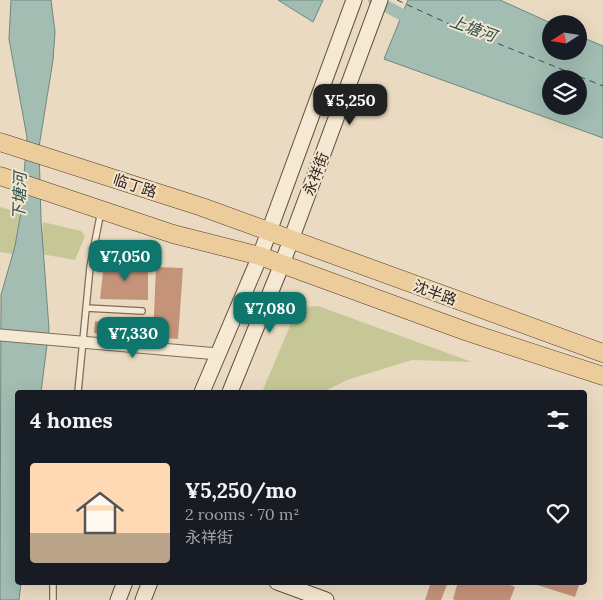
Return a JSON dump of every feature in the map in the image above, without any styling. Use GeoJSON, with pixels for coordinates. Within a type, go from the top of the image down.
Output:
{"type":"FeatureCollection","features":[{"type":"Feature","properties":{"kind":"main road","name":"临丁路"},"geometry":{"type":"LineString","coordinates":[[2,143],[202,207],[268,232]]}},
{"type":"Feature","properties":{"kind":"main road"},"geometry":{"type":"LineString","coordinates":[[7,179],[173,234],[260,256]]}},
{"type":"Feature","properties":{"kind":"main road","name":"沈半路"},"geometry":{"type":"LineString","coordinates":[[268,232],[603,353]]}},
{"type":"Feature","properties":{"kind":"main road","name":"沈半路"},"geometry":{"type":"LineString","coordinates":[[260,256],[468,332],[603,376]]}},
{"type":"Feature","properties":{"kind":"street","name":"永祥街"},"geometry":{"type":"LineString","coordinates":[[260,256],[354,0]]}},
{"type":"Feature","properties":{"kind":"street","name":"永祥街"},"geometry":{"type":"LineString","coordinates":[[282,264],[380,0]]}},
{"type":"Feature","properties":{"kind":"street"},"geometry":{"type":"LineString","coordinates":[[203,390],[260,256]]}},
{"type":"Feature","properties":{"kind":"street"},"geometry":{"type":"LineString","coordinates":[[231,390],[282,264]]}},
{"type":"Feature","properties":{"kind":"street"},"geometry":{"type":"LineString","coordinates":[[0,335],[218,354]]}},
{"type":"Feature","properties":{"kind":"street"},"geometry":{"type":"LineString","coordinates":[[118,600],[124,585]]}},
{"type":"Feature","properties":{"kind":"street"},"geometry":{"type":"LineString","coordinates":[[143,600],[149,585]]}},
{"type":"Feature","properties":{"kind":"street"},"geometry":{"type":"LineString","coordinates":[[284,585],[326,600]]}},
{"type":"Feature","properties":{"kind":"lane"},"geometry":{"type":"LineString","coordinates":[[78,390],[90,267],[101,211]]}},
{"type":"Feature","properties":{"kind":"lane"},"geometry":{"type":"LineString","coordinates":[[86,308],[142,311]]}},
{"type":"Feature","properties":{"kind":"lane"},"geometry":{"type":"LineString","coordinates":[[52,600],[53,585]]}},
{"type":"Feature","properties":{"kind":"green space"},"geometry":{"type":"Polygon","coordinates":[[[0,207],[21,213],[19,255],[0,252],[0,207]]]}},
{"type":"Feature","properties":{"kind":"green space"},"geometry":{"type":"Polygon","coordinates":[[[43,222],[81,231],[85,236],[75,260],[41,254],[43,222]]]}},
{"type":"Feature","properties":{"kind":"green space"},"geometry":{"type":"Polygon","coordinates":[[[318,306],[472,362],[412,360],[347,380],[327,390],[263,390],[298,307],[318,306]]]}},
{"type":"Feature","properties":{"kind":"water"},"geometry":{"type":"Polygon","coordinates":[[[11,0],[51,0],[55,32],[53,60],[39,147],[41,220],[49,329],[41,390],[15,390],[15,585],[21,585],[19,600],[0,600],[1,295],[15,246],[21,212],[27,137],[9,39],[11,0]]]}},
{"type":"Feature","properties":{"kind":"water"},"geometry":{"type":"Polygon","coordinates":[[[278,0],[323,0],[313,22],[278,0]]]}},
{"type":"Feature","properties":{"kind":"water"},"geometry":{"type":"Polygon","coordinates":[[[408,0],[500,0],[542,19],[542,60],[588,60],[588,40],[603,46],[603,138],[384,59],[408,0]]]}},
{"type":"Feature","properties":{"kind":"building"},"geometry":{"type":"Polygon","coordinates":[[[104,264],[148,266],[148,300],[100,299],[104,264]]]}},
{"type":"Feature","properties":{"kind":"building"},"geometry":{"type":"Polygon","coordinates":[[[156,267],[183,268],[178,339],[153,337],[156,267]]]}},
{"type":"Feature","properties":{"kind":"building"},"geometry":{"type":"Polygon","coordinates":[[[95,321],[125,325],[124,337],[94,333],[95,321]]]}},
{"type":"Feature","properties":{"kind":"building"},"geometry":{"type":"Polygon","coordinates":[[[430,585],[447,585],[441,600],[425,600],[430,585]]]}},
{"type":"Feature","properties":{"kind":"building"},"geometry":{"type":"Polygon","coordinates":[[[457,585],[510,585],[515,587],[510,600],[453,599],[457,585]]]}},
{"type":"Feature","properties":{"kind":"building"},"geometry":{"type":"Polygon","coordinates":[[[537,585],[579,585],[575,597],[537,585]]]}},
{"type":"Feature","properties":{"kind":"waterway","name":"上塘河"},"geometry":{"type":"LineString","coordinates":[[374,0],[416,22]]}},
{"type":"Feature","properties":{"kind":"ferry route"},"geometry":{"type":"LineString","coordinates":[[397,0],[447,23],[603,86]]}},
{"type":"Feature","properties":{"kind":"water label","name":"下塘河"},"geometry":{"type":"Point","coordinates":[19,196]}}]}
